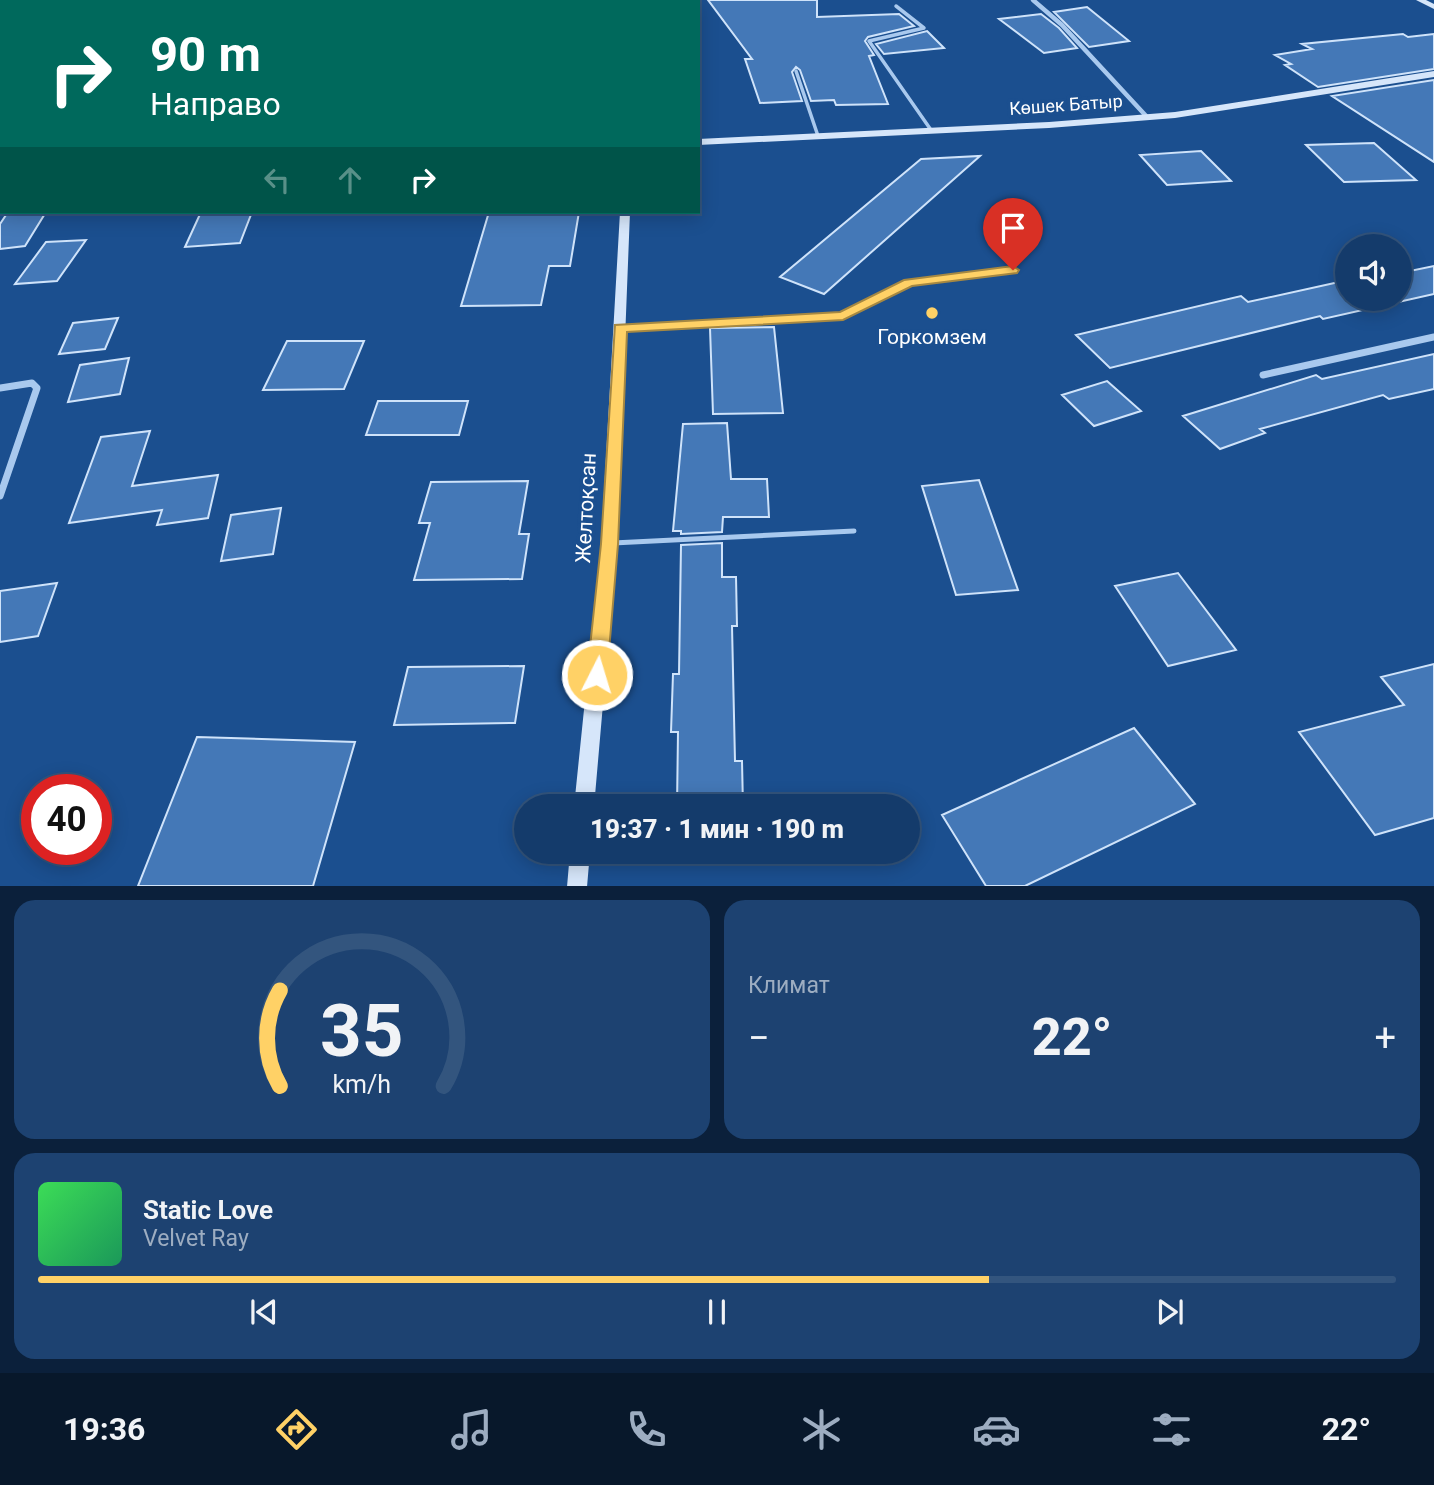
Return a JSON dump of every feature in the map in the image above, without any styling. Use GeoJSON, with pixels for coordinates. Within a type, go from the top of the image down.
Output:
{"type":"FeatureCollection","features":[{"type":"Feature","properties":{"kind":"street"},"geometry":{"type":"LineString","coordinates":[[1033,0],[1062,25],[1147,117]]}},
{"type":"Feature","properties":{"kind":"street"},"geometry":{"type":"LineString","coordinates":[[1420,0],[1434,7]]}},
{"type":"Feature","properties":{"kind":"street","name":"Көшек Батыр"},"geometry":{"type":"LineString","coordinates":[[700,142],[1147,117],[1434,74]]}},
{"type":"Feature","properties":{"kind":"street","name":"Желтоқсан"},"geometry":{"type":"LineString","coordinates":[[585,794],[610,544],[625,214]]}},
{"type":"Feature","properties":{"kind":"street"},"geometry":{"type":"LineString","coordinates":[[1263,375],[1434,337]]}},
{"type":"Feature","properties":{"kind":"street"},"geometry":{"type":"LineString","coordinates":[[0,388],[32,383],[37,388],[0,496]]}},
{"type":"Feature","properties":{"kind":"street"},"geometry":{"type":"LineString","coordinates":[[577,886],[579,864]]}},
{"type":"Feature","properties":{"kind":"lane"},"geometry":{"type":"LineString","coordinates":[[896,6],[924,28],[869,41],[931,130]]}},
{"type":"Feature","properties":{"kind":"lane"},"geometry":{"type":"LineString","coordinates":[[796,71],[818,136]]}},
{"type":"Feature","properties":{"kind":"lane"},"geometry":{"type":"LineString","coordinates":[[620,328],[843,316],[909,282],[1013,270]]}},
{"type":"Feature","properties":{"kind":"lane"},"geometry":{"type":"LineString","coordinates":[[610,544],[854,531]]}},
{"type":"Feature","properties":{"kind":"building"},"geometry":{"type":"Polygon","coordinates":[[[708,0],[817,0],[817,17],[899,14],[914,26],[868,37],[865,41],[874,55],[869,56],[888,104],[836,105],[834,100],[811,101],[800,70],[796,67],[792,72],[802,101],[760,103],[745,59],[752,59],[708,0]]]}},
{"type":"Feature","properties":{"kind":"building"},"geometry":{"type":"Polygon","coordinates":[[[1087,7],[1129,41],[1089,47],[1054,12],[1087,7]]]}},
{"type":"Feature","properties":{"kind":"building"},"geometry":{"type":"Polygon","coordinates":[[[1041,14],[1059,28],[1077,48],[1044,53],[999,19],[1041,14]]]}},
{"type":"Feature","properties":{"kind":"building"},"geometry":{"type":"Polygon","coordinates":[[[927,31],[944,48],[884,54],[876,44],[927,31]]]}},
{"type":"Feature","properties":{"kind":"building"},"geometry":{"type":"Polygon","coordinates":[[[1403,34],[1408,37],[1434,34],[1434,69],[1318,87],[1285,65],[1291,64],[1275,55],[1312,49],[1302,44],[1403,34]]]}},
{"type":"Feature","properties":{"kind":"building"},"geometry":{"type":"Polygon","coordinates":[[[1434,80],[1434,162],[1332,96],[1434,80]]]}},
{"type":"Feature","properties":{"kind":"building"},"geometry":{"type":"Polygon","coordinates":[[[1374,143],[1416,180],[1344,182],[1306,145],[1374,143]]]}},
{"type":"Feature","properties":{"kind":"building"},"geometry":{"type":"Polygon","coordinates":[[[1201,151],[1231,181],[1167,185],[1140,155],[1201,151]]]}},
{"type":"Feature","properties":{"kind":"building"},"geometry":{"type":"Polygon","coordinates":[[[980,156],[824,294],[780,277],[921,159],[980,156]]]}},
{"type":"Feature","properties":{"kind":"building"},"geometry":{"type":"Polygon","coordinates":[[[7,214],[45,214],[25,246],[0,249],[0,224],[7,214]]]}},
{"type":"Feature","properties":{"kind":"building"},"geometry":{"type":"Polygon","coordinates":[[[200,214],[251,214],[240,243],[185,247],[200,214]]]}},
{"type":"Feature","properties":{"kind":"building"},"geometry":{"type":"Polygon","coordinates":[[[488,214],[579,214],[570,266],[549,266],[541,305],[461,306],[488,214]]]}},
{"type":"Feature","properties":{"kind":"building"},"geometry":{"type":"Polygon","coordinates":[[[86,240],[57,281],[15,284],[46,242],[86,240]]]}},
{"type":"Feature","properties":{"kind":"building"},"geometry":{"type":"Polygon","coordinates":[[[1434,266],[1434,294],[1412,299],[1412,271],[1434,266]]]}},
{"type":"Feature","properties":{"kind":"building"},"geometry":{"type":"Polygon","coordinates":[[[1335,283],[1335,311],[1359,311],[1323,319],[1320,316],[1110,368],[1076,335],[1241,296],[1248,302],[1335,283]]]}},
{"type":"Feature","properties":{"kind":"building"},"geometry":{"type":"Polygon","coordinates":[[[118,318],[105,349],[59,354],[73,323],[118,318]]]}},
{"type":"Feature","properties":{"kind":"building"},"geometry":{"type":"Polygon","coordinates":[[[774,327],[783,413],[713,414],[710,328],[774,327]]]}},
{"type":"Feature","properties":{"kind":"building"},"geometry":{"type":"Polygon","coordinates":[[[287,341],[364,341],[344,389],[263,390],[287,341]]]}},
{"type":"Feature","properties":{"kind":"building"},"geometry":{"type":"Polygon","coordinates":[[[1434,354],[1434,389],[1389,399],[1383,395],[1260,429],[1265,433],[1220,449],[1183,416],[1316,375],[1322,379],[1434,354]]]}},
{"type":"Feature","properties":{"kind":"building"},"geometry":{"type":"Polygon","coordinates":[[[129,358],[120,394],[68,402],[80,365],[129,358]]]}},
{"type":"Feature","properties":{"kind":"building"},"geometry":{"type":"Polygon","coordinates":[[[1107,381],[1141,411],[1094,426],[1062,395],[1107,381]]]}},
{"type":"Feature","properties":{"kind":"building"},"geometry":{"type":"Polygon","coordinates":[[[378,401],[468,401],[459,435],[366,435],[378,401]]]}},
{"type":"Feature","properties":{"kind":"building"},"geometry":{"type":"Polygon","coordinates":[[[727,423],[731,479],[767,479],[769,517],[723,517],[722,532],[681,534],[681,531],[673,531],[683,424],[727,423]]]}},
{"type":"Feature","properties":{"kind":"building"},"geometry":{"type":"Polygon","coordinates":[[[150,431],[132,486],[218,475],[208,518],[157,525],[162,510],[69,523],[101,437],[150,431]]]}},
{"type":"Feature","properties":{"kind":"building"},"geometry":{"type":"Polygon","coordinates":[[[979,480],[1018,590],[956,595],[922,486],[979,480]]]}},
{"type":"Feature","properties":{"kind":"building"},"geometry":{"type":"Polygon","coordinates":[[[528,481],[519,534],[529,534],[522,579],[414,580],[430,523],[419,523],[431,482],[528,481]]]}},
{"type":"Feature","properties":{"kind":"building"},"geometry":{"type":"Polygon","coordinates":[[[281,508],[273,554],[221,561],[231,515],[281,508]]]}},
{"type":"Feature","properties":{"kind":"building"},"geometry":{"type":"Polygon","coordinates":[[[722,543],[722,577],[736,577],[737,626],[732,626],[735,761],[742,761],[743,794],[677,794],[678,732],[671,732],[673,674],[679,674],[681,545],[722,543]]]}},
{"type":"Feature","properties":{"kind":"building"},"geometry":{"type":"Polygon","coordinates":[[[1178,573],[1236,650],[1168,666],[1115,586],[1178,573]]]}},
{"type":"Feature","properties":{"kind":"building"},"geometry":{"type":"Polygon","coordinates":[[[57,583],[38,636],[0,642],[0,591],[57,583]]]}},
{"type":"Feature","properties":{"kind":"building"},"geometry":{"type":"Polygon","coordinates":[[[1434,664],[1434,818],[1375,835],[1299,732],[1404,705],[1381,677],[1434,664]]]}},
{"type":"Feature","properties":{"kind":"building"},"geometry":{"type":"Polygon","coordinates":[[[524,666],[515,723],[394,725],[408,667],[524,666]]]}},
{"type":"Feature","properties":{"kind":"building"},"geometry":{"type":"Polygon","coordinates":[[[1134,728],[1195,804],[1025,886],[986,886],[942,815],[1134,728]]]}},
{"type":"Feature","properties":{"kind":"building"},"geometry":{"type":"Polygon","coordinates":[[[197,737],[355,742],[313,886],[138,886],[197,737]]]}},
{"type":"Feature","properties":{"kind":"place","name":"Горкомзем"},"geometry":{"type":"Point","coordinates":[932,313]}},
{"type":"Feature","properties":{"kind":"route"},"geometry":{"type":"LineString","coordinates":[[597,675],[610,544],[620,328],[843,316],[909,282],[1013,270]]}}]}
